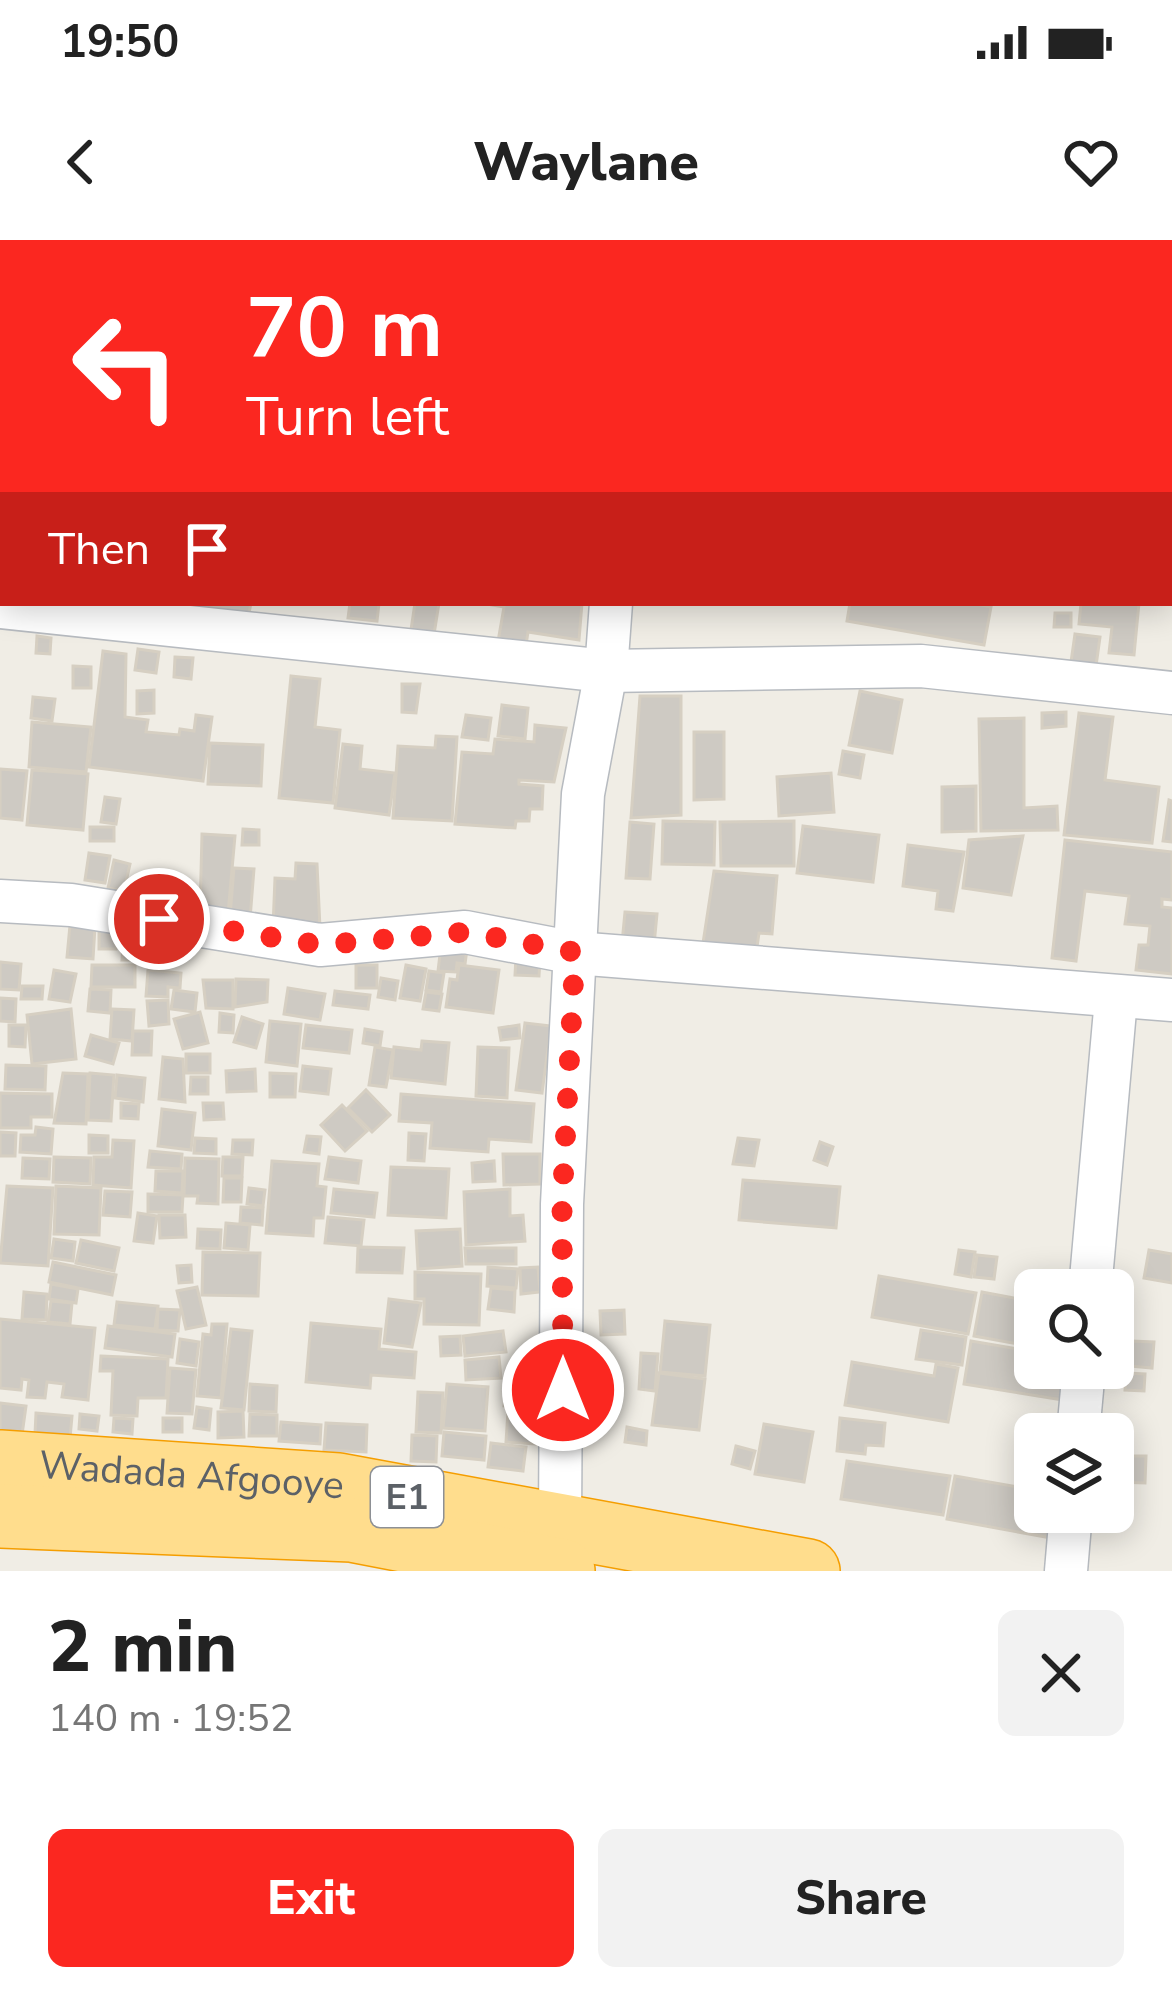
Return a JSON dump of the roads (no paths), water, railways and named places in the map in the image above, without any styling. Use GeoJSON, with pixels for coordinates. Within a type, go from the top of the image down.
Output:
{"type":"FeatureCollection","features":[{"type":"Feature","properties":{"kind":"highway","name":"Wadada Afgooye"},"geometry":{"type":"LineString","coordinates":[[0,1462],[338,1485],[561,1547]]}},
{"type":"Feature","properties":{"kind":"highway","name":"Wadada Afgooye"},"geometry":{"type":"LineString","coordinates":[[0,1516],[355,1551],[561,1547],[808,1571]]}},
{"type":"Feature","properties":{"kind":"street"},"geometry":{"type":"LineString","coordinates":[[561,1547],[562,1204],[583,794],[606,671],[611,606]]}},
{"type":"Feature","properties":{"kind":"street"},"geometry":{"type":"LineString","coordinates":[[0,607],[606,671],[921,666],[1172,693]]}},
{"type":"Feature","properties":{"kind":"street"},"geometry":{"type":"LineString","coordinates":[[0,901],[71,904],[320,945],[466,932],[575,952],[1172,1000]]}},
{"type":"Feature","properties":{"kind":"street"},"geometry":{"type":"LineString","coordinates":[[1092,1269],[1116,999]]}},
{"type":"Feature","properties":{"kind":"street"},"geometry":{"type":"LineString","coordinates":[[1066,1571],[1069,1533]]}}]}
